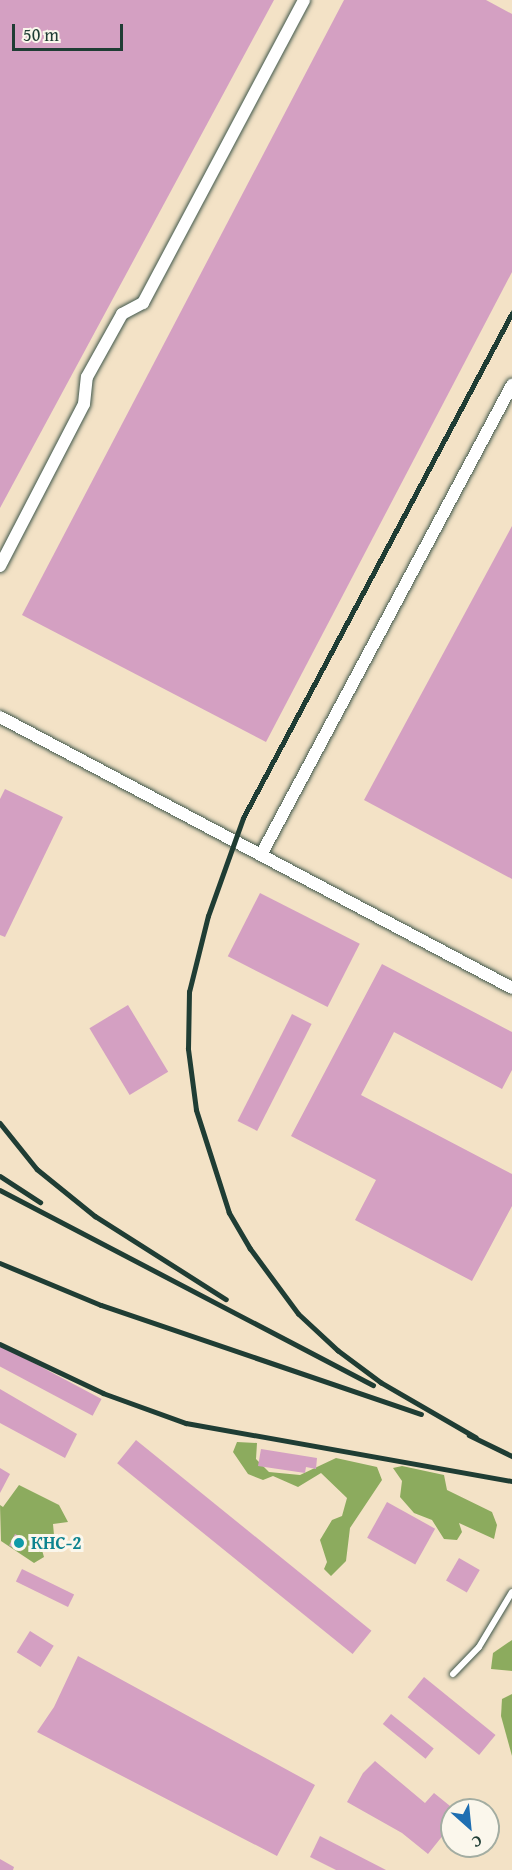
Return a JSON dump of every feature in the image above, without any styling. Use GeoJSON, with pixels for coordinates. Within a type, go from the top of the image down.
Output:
{"type":"FeatureCollection","features":[{"type":"Feature","properties":{"kind":"street"},"geometry":{"type":"LineString","coordinates":[[0,567],[84,404],[87,377],[122,314],[143,303],[304,0]]}},
{"type":"Feature","properties":{"kind":"street"},"geometry":{"type":"LineString","coordinates":[[262,853],[512,385]]}},
{"type":"Feature","properties":{"kind":"street"},"geometry":{"type":"LineString","coordinates":[[0,717],[262,853],[512,988]]}},
{"type":"Feature","properties":{"kind":"lane"},"geometry":{"type":"LineString","coordinates":[[453,1674],[479,1647],[512,1592]]}},
{"type":"Feature","properties":{"kind":"green space"},"geometry":{"type":"Polygon","coordinates":[[[237,1442],[257,1443],[256,1459],[269,1472],[300,1475],[336,1458],[377,1467],[382,1480],[350,1528],[346,1561],[331,1576],[324,1569],[327,1562],[320,1540],[332,1520],[342,1516],[347,1498],[321,1473],[298,1487],[273,1476],[263,1480],[248,1474],[233,1452],[237,1442]]]}},
{"type":"Feature","properties":{"kind":"green space"},"geometry":{"type":"Polygon","coordinates":[[[402,1466],[444,1475],[447,1490],[492,1512],[497,1525],[494,1539],[459,1523],[462,1532],[457,1540],[444,1539],[432,1520],[414,1513],[400,1497],[402,1481],[393,1468],[402,1466]]]}},
{"type":"Feature","properties":{"kind":"green space"},"geometry":{"type":"Polygon","coordinates":[[[19,1485],[59,1505],[68,1522],[53,1524],[54,1535],[39,1540],[44,1557],[34,1563],[1,1541],[0,1505],[3,1507],[19,1485]]]}},
{"type":"Feature","properties":{"kind":"green space"},"geometry":{"type":"Polygon","coordinates":[[[512,1640],[512,1671],[491,1669],[493,1653],[512,1640]]]}},
{"type":"Feature","properties":{"kind":"green space"},"geometry":{"type":"Polygon","coordinates":[[[512,1694],[512,1756],[501,1716],[502,1699],[512,1694]]]}},
{"type":"Feature","properties":{"kind":"building"},"geometry":{"type":"Polygon","coordinates":[[[0,0],[274,0],[0,508],[0,0]]]}},
{"type":"Feature","properties":{"kind":"building"},"geometry":{"type":"Polygon","coordinates":[[[344,0],[486,0],[512,14],[512,272],[266,742],[22,615],[344,0]]]}},
{"type":"Feature","properties":{"kind":"building"},"geometry":{"type":"Polygon","coordinates":[[[512,526],[512,879],[364,800],[512,526]]]}},
{"type":"Feature","properties":{"kind":"building"},"geometry":{"type":"Polygon","coordinates":[[[5,789],[63,817],[5,937],[0,935],[0,799],[5,789]]]}},
{"type":"Feature","properties":{"kind":"building"},"geometry":{"type":"Polygon","coordinates":[[[260,893],[360,944],[328,1007],[228,956],[260,893]]]}},
{"type":"Feature","properties":{"kind":"building"},"geometry":{"type":"Polygon","coordinates":[[[382,964],[512,1032],[512,1070],[502,1089],[394,1032],[361,1095],[512,1174],[512,1206],[472,1281],[355,1220],[376,1180],[291,1136],[382,964]]]}},
{"type":"Feature","properties":{"kind":"building"},"geometry":{"type":"Polygon","coordinates":[[[128,1005],[168,1072],[130,1095],[89,1028],[128,1005]]]}},
{"type":"Feature","properties":{"kind":"building"},"geometry":{"type":"Polygon","coordinates":[[[292,1014],[312,1024],[257,1131],[238,1121],[292,1014]]]}},
{"type":"Feature","properties":{"kind":"building"},"geometry":{"type":"Polygon","coordinates":[[[0,1345],[102,1399],[93,1416],[0,1367],[0,1345]]]}},
{"type":"Feature","properties":{"kind":"building"},"geometry":{"type":"Polygon","coordinates":[[[0,1389],[77,1434],[65,1458],[0,1423],[0,1389]]]}},
{"type":"Feature","properties":{"kind":"building"},"geometry":{"type":"Polygon","coordinates":[[[136,1440],[371,1631],[353,1654],[117,1463],[136,1440]]]}},
{"type":"Feature","properties":{"kind":"building"},"geometry":{"type":"Polygon","coordinates":[[[261,1449],[317,1458],[316,1469],[306,1467],[305,1473],[258,1466],[261,1449]]]}},
{"type":"Feature","properties":{"kind":"building"},"geometry":{"type":"Polygon","coordinates":[[[0,1468],[10,1474],[0,1493],[0,1468]]]}},
{"type":"Feature","properties":{"kind":"building"},"geometry":{"type":"Polygon","coordinates":[[[387,1502],[435,1529],[415,1565],[367,1538],[387,1502]]]}},
{"type":"Feature","properties":{"kind":"building","name":"КНС-2"},"geometry":{"type":"Polygon","coordinates":[[[15,1534],[27,1540],[21,1551],[9,1546],[15,1534]]]}},
{"type":"Feature","properties":{"kind":"building"},"geometry":{"type":"Polygon","coordinates":[[[459,1558],[480,1570],[467,1593],[446,1581],[459,1558]]]}},
{"type":"Feature","properties":{"kind":"building"},"geometry":{"type":"Polygon","coordinates":[[[22,1569],[74,1594],[68,1607],[16,1582],[22,1569]]]}},
{"type":"Feature","properties":{"kind":"building"},"geometry":{"type":"Polygon","coordinates":[[[30,1631],[54,1646],[40,1667],[17,1652],[30,1631]]]}},
{"type":"Feature","properties":{"kind":"building"},"geometry":{"type":"Polygon","coordinates":[[[78,1656],[315,1785],[277,1856],[37,1732],[54,1707],[78,1656]]]}},
{"type":"Feature","properties":{"kind":"building"},"geometry":{"type":"Polygon","coordinates":[[[424,1677],[495,1735],[479,1755],[408,1697],[424,1677]]]}},
{"type":"Feature","properties":{"kind":"building"},"geometry":{"type":"Polygon","coordinates":[[[391,1714],[434,1749],[426,1759],[383,1724],[391,1714]]]}},
{"type":"Feature","properties":{"kind":"building"},"geometry":{"type":"Polygon","coordinates":[[[375,1761],[425,1803],[434,1793],[440,1798],[440,1839],[428,1854],[402,1833],[347,1802],[363,1773],[375,1761]]]}},
{"type":"Feature","properties":{"kind":"building"},"geometry":{"type":"Polygon","coordinates":[[[320,1836],[386,1870],[336,1870],[310,1857],[320,1836]]]}},
{"type":"Feature","properties":{"kind":"building"},"geometry":{"type":"Polygon","coordinates":[[[0,1859],[14,1867],[13,1870],[0,1870],[0,1859]]]}},
{"type":"Feature","properties":{"kind":"railway"},"geometry":{"type":"LineString","coordinates":[[476,1438],[381,1383],[338,1351],[298,1314],[250,1249],[229,1213],[196,1110],[188,1049],[189,992],[208,916],[243,818],[512,313]]}},
{"type":"Feature","properties":{"kind":"railway"},"geometry":{"type":"LineString","coordinates":[[0,1123],[37,1169],[95,1216],[226,1299]]}},
{"type":"Feature","properties":{"kind":"railway"},"geometry":{"type":"LineString","coordinates":[[0,1176],[40,1202]]}},
{"type":"Feature","properties":{"kind":"railway"},"geometry":{"type":"LineString","coordinates":[[0,1190],[373,1385]]}},
{"type":"Feature","properties":{"kind":"railway"},"geometry":{"type":"LineString","coordinates":[[0,1263],[101,1305],[421,1414]]}},
{"type":"Feature","properties":{"kind":"railway"},"geometry":{"type":"LineString","coordinates":[[0,1344],[103,1393],[186,1423],[512,1481]]}},
{"type":"Feature","properties":{"kind":"railway"},"geometry":{"type":"LineString","coordinates":[[469,1435],[512,1456]]}},
{"type":"Feature","properties":{"kind":"place","name":"КНС-2"},"geometry":{"type":"Point","coordinates":[19,1543]}}]}
